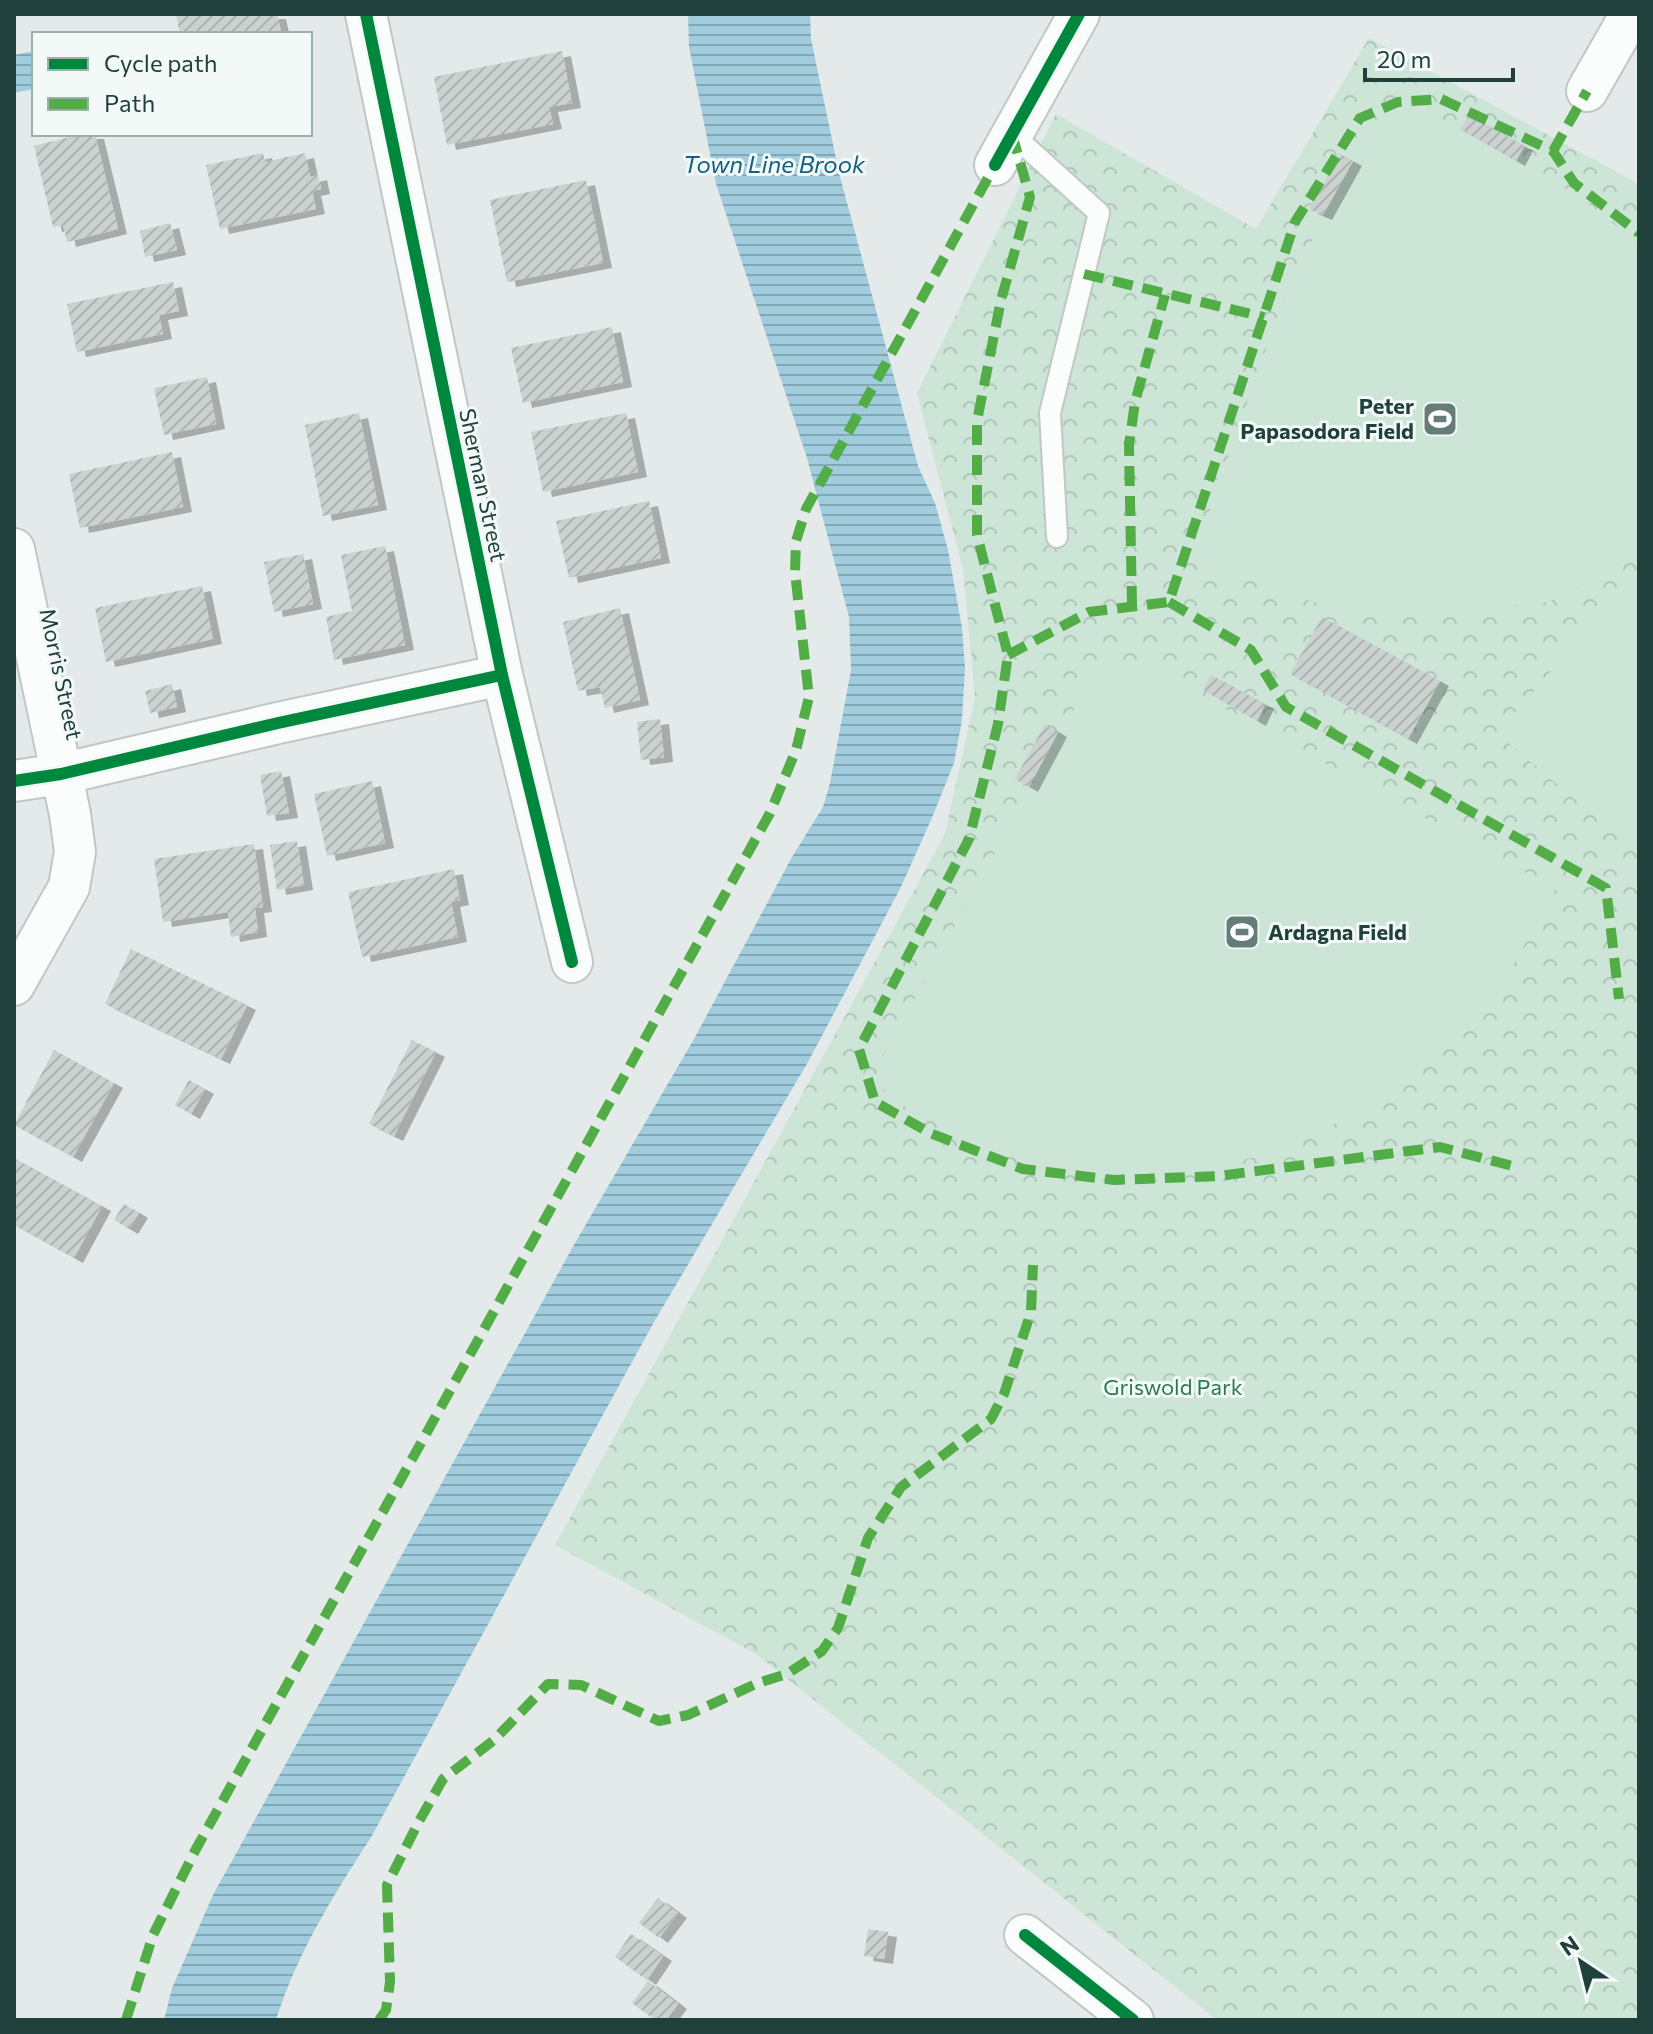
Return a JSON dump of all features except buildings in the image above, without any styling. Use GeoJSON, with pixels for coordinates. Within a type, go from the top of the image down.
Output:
{"type":"FeatureCollection","features":[{"type":"Feature","properties":{"kind":"street","name":"Sherman Street"},"geometry":{"type":"LineString","coordinates":[[366,14],[502,675],[572,962]]}},
{"type":"Feature","properties":{"kind":"street"},"geometry":{"type":"LineString","coordinates":[[1003,150],[1079,14]]}},
{"type":"Feature","properties":{"kind":"street"},"geometry":{"type":"LineString","coordinates":[[1587,91],[1631,14]]}},
{"type":"Feature","properties":{"kind":"street","name":"Morris Street"},"geometry":{"type":"LineString","coordinates":[[14,549],[73,835],[73,870],[69,887],[14,985]]}},
{"type":"Feature","properties":{"kind":"street"},"geometry":{"type":"LineString","coordinates":[[14,781],[61,774],[502,675]]}},
{"type":"Feature","properties":{"kind":"street"},"geometry":{"type":"LineString","coordinates":[[1025,1935],[1133,2020]]}},
{"type":"Feature","properties":{"kind":"lane"},"geometry":{"type":"LineString","coordinates":[[1003,150],[1099,213],[1050,413],[1057,537]]}},
{"type":"Feature","properties":{"kind":"green space","name":"Griswold Park"},"geometry":{"type":"Polygon","coordinates":[[[1369,38],[1639,184],[1639,2020],[1217,2020],[756,1654],[555,1545],[945,834],[975,697],[963,569],[917,393],[1056,114],[1256,229],[1369,38]]]}},
{"type":"Feature","properties":{"kind":"green space","name":"Peter Papasodora Field"},"geometry":{"type":"Polygon","coordinates":[[[1421,109],[1580,197],[1639,244],[1639,553],[1549,602],[1358,618],[1193,559],[1288,286],[1374,124],[1421,109]]]}},
{"type":"Feature","properties":{"kind":"green space"},"geometry":{"type":"Polygon","coordinates":[[[1639,587],[1639,855],[1497,733],[1614,599],[1639,587]]]}},
{"type":"Feature","properties":{"kind":"green space","name":"Ardagna Field"},"geometry":{"type":"Polygon","coordinates":[[[1138,661],[1555,889],[1508,975],[1441,1054],[1354,1116],[1257,1157],[1162,1173],[1060,1169],[970,1142],[886,1096],[877,1067],[1094,673],[1138,661]]]}},
{"type":"Feature","properties":{"kind":"water","name":"Town Line Brook"},"geometry":{"type":"Polygon","coordinates":[[[688,14],[810,14],[811,39],[839,173],[918,466],[935,503],[948,550],[962,628],[965,668],[962,720],[954,763],[900,889],[808,1062],[654,1322],[370,1839],[317,1926],[294,1972],[276,2020],[164,2020],[172,1988],[214,1893],[575,1243],[694,1039],[792,857],[823,807],[830,783],[851,670],[849,617],[807,458],[716,184],[689,47],[688,14]]]}},
{"type":"Feature","properties":{"kind":"water"},"geometry":{"type":"Polygon","coordinates":[[[32,51],[32,89],[14,93],[14,55],[32,51]]]}},
{"type":"Feature","properties":{"kind":"marked path"},"geometry":{"type":"LineString","coordinates":[[1553,151],[1587,91]]}},
{"type":"Feature","properties":{"kind":"marked path"},"geometry":{"type":"LineString","coordinates":[[1008,655],[1089,612],[1169,602],[1295,222],[1360,118],[1398,102],[1441,99],[1553,151],[1574,183],[1639,233]]}},
{"type":"Feature","properties":{"kind":"marked path"},"geometry":{"type":"LineString","coordinates":[[1012,134],[1030,197],[1001,300],[977,421],[977,535],[1008,655],[998,724],[969,839],[859,1049],[875,1102],[930,1133],[1023,1169],[1114,1180],[1219,1176],[1440,1147],[1520,1168]]}},
{"type":"Feature","properties":{"kind":"marked path"},"geometry":{"type":"LineString","coordinates":[[126,2020],[153,1935],[196,1849],[770,813],[796,750],[809,697],[795,572],[796,541],[806,509],[995,165]]}},
{"type":"Feature","properties":{"kind":"marked path"},"geometry":{"type":"LineString","coordinates":[[1084,274],[1264,317]]}},
{"type":"Feature","properties":{"kind":"marked path"},"geometry":{"type":"LineString","coordinates":[[1132,606],[1129,445],[1135,402],[1165,295]]}},
{"type":"Feature","properties":{"kind":"marked path"},"geometry":{"type":"LineString","coordinates":[[1169,602],[1251,650],[1286,707],[1606,888],[1619,999]]}},
{"type":"Feature","properties":{"kind":"marked path"},"geometry":{"type":"LineString","coordinates":[[379,2020],[386,2010],[390,1982],[387,1885],[443,1779],[494,1740],[548,1684],[581,1685],[659,1721],[688,1715],[758,1683],[787,1674],[822,1651],[838,1628],[868,1538],[901,1487],[991,1419],[1004,1394],[1031,1312],[1033,1265]]}},
{"type":"Feature","properties":{"kind":"cycle path"},"geometry":{"type":"LineString","coordinates":[[366,14],[502,675],[572,962]]}},
{"type":"Feature","properties":{"kind":"cycle path"},"geometry":{"type":"LineString","coordinates":[[995,165],[1079,14]]}},
{"type":"Feature","properties":{"kind":"cycle path"},"geometry":{"type":"LineString","coordinates":[[14,781],[61,774],[502,675]]}},
{"type":"Feature","properties":{"kind":"cycle path"},"geometry":{"type":"LineString","coordinates":[[1025,1935],[1133,2020]]}},
{"type":"Feature","properties":{"kind":"place","name":"Peter Papasodora Field"},"geometry":{"type":"Point","coordinates":[1440,419]}},
{"type":"Feature","properties":{"kind":"place","name":"Ardagna Field"},"geometry":{"type":"Point","coordinates":[1242,932]}}]}
